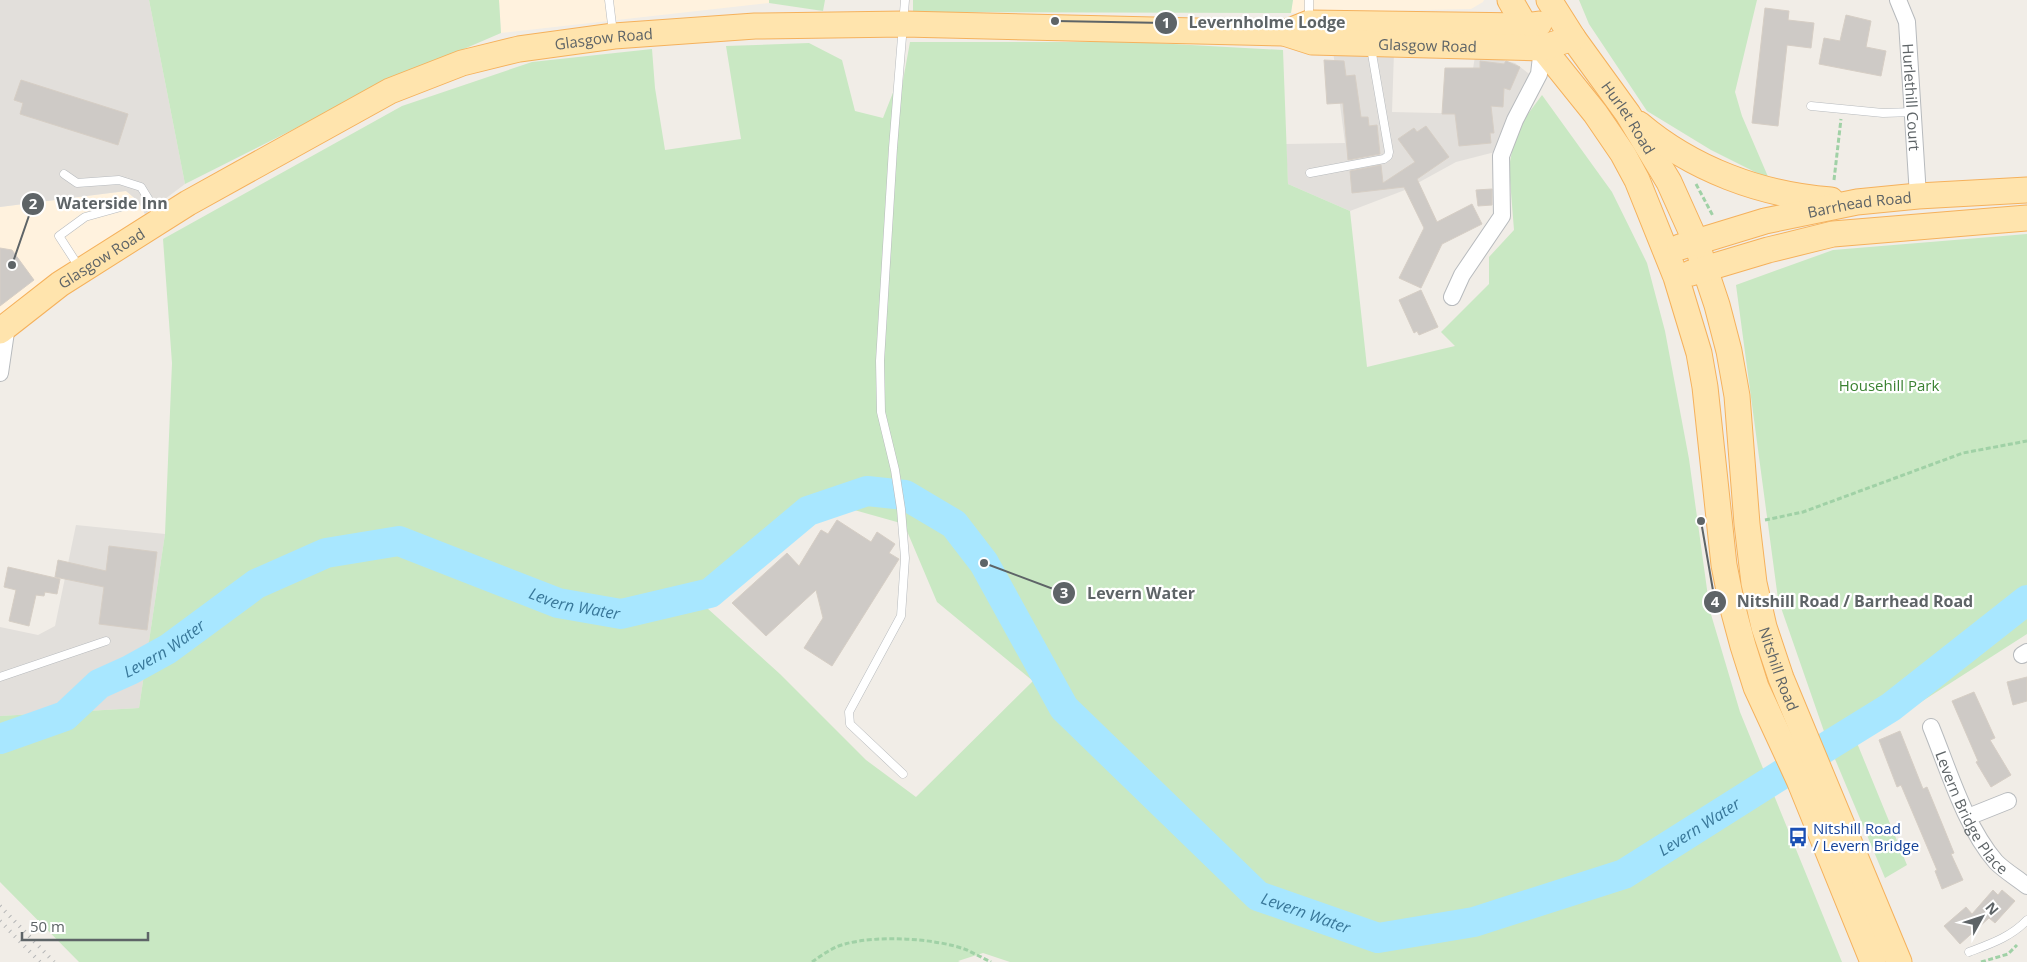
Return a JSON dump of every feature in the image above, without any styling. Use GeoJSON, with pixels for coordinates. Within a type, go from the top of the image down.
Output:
{"type":"FeatureCollection","features":[{"type":"Feature","properties":{"kind":"main road","name":"Hurlet Road"},"geometry":{"type":"LineString","coordinates":[[1510,0],[1525,26],[1595,113],[1623,154],[1637,180],[1666,251]]}},
{"type":"Feature","properties":{"kind":"main road","name":"Glasgow Road"},"geometry":{"type":"LineString","coordinates":[[4,328],[60,284],[161,220],[260,162],[390,91],[462,63],[519,50],[614,36],[755,26],[905,12],[1284,33],[1310,22],[1369,34],[1542,48],[1561,19]]}},
{"type":"Feature","properties":{"kind":"main road","name":"Glasgow Road"},"geometry":{"type":"LineString","coordinates":[[1369,34],[1525,26],[1561,19]]}},
{"type":"Feature","properties":{"kind":"main road","name":"Hurlet Road"},"geometry":{"type":"LineString","coordinates":[[1561,19],[1628,114],[1669,182],[1696,242]]}},
{"type":"Feature","properties":{"kind":"main road","name":"Barrhead Road"},"geometry":{"type":"LineString","coordinates":[[1628,114],[1660,140],[1712,170],[1765,191],[1804,198],[1827,205]]}},
{"type":"Feature","properties":{"kind":"main road","name":"Barrhead Road"},"geometry":{"type":"LineString","coordinates":[[1666,251],[1827,205],[1918,196],[2016,190]]}},
{"type":"Feature","properties":{"kind":"main road"},"geometry":{"type":"LineString","coordinates":[[2016,190],[2018,219]]}},
{"type":"Feature","properties":{"kind":"main road"},"geometry":{"type":"LineString","coordinates":[[1827,205],[1830,235]]}},
{"type":"Feature","properties":{"kind":"main road","name":"Barrhead Road"},"geometry":{"type":"LineString","coordinates":[[1676,278],[1768,250],[1830,235],[2018,219]]}},
{"type":"Feature","properties":{"kind":"main road","name":"Nitshill Road"},"geometry":{"type":"LineString","coordinates":[[1696,242],[1706,269],[1729,351],[1737,396],[1747,524],[1754,583],[1764,627],[1781,678],[1899,962]]}},
{"type":"Feature","properties":{"kind":"main road","name":"Nitshill Road"},"geometry":{"type":"LineString","coordinates":[[1666,251],[1699,353],[1705,387],[1723,556],[1732,604],[1756,687],[1813,813],[1873,962]]}},
{"type":"Feature","properties":{"kind":"main road"},"geometry":{"type":"LineString","coordinates":[[1756,687],[1781,678]]}},
{"type":"Feature","properties":{"kind":"street","name":"Hurlethill Court"},"geometry":{"type":"LineString","coordinates":[[1898,0],[1907,22],[1918,196]]}},
{"type":"Feature","properties":{"kind":"street"},"geometry":{"type":"LineString","coordinates":[[1452,297],[1462,275],[1502,216],[1501,156],[1515,120],[1539,74],[1542,48]]}},
{"type":"Feature","properties":{"kind":"street"},"geometry":{"type":"LineString","coordinates":[[0,373],[4,328]]}},
{"type":"Feature","properties":{"kind":"street","name":"Levern Bridge Place"},"geometry":{"type":"LineString","coordinates":[[1931,727],[1968,817],[1981,842],[1997,864],[2027,886]]}},
{"type":"Feature","properties":{"kind":"street"},"geometry":{"type":"LineString","coordinates":[[1968,817],[2008,801]]}},
{"type":"Feature","properties":{"kind":"lane"},"geometry":{"type":"LineString","coordinates":[[609,0],[614,36]]}},
{"type":"Feature","properties":{"kind":"lane"},"geometry":{"type":"LineString","coordinates":[[903,774],[850,724],[849,712],[901,616],[905,558],[901,509],[895,470],[881,412],[880,361],[892,148],[905,12]]}},
{"type":"Feature","properties":{"kind":"lane"},"geometry":{"type":"LineString","coordinates":[[1310,173],[1384,160],[1388,156],[1389,152],[1369,34]]}},
{"type":"Feature","properties":{"kind":"lane"},"geometry":{"type":"LineString","coordinates":[[1811,106],[1883,113],[1913,112]]}},
{"type":"Feature","properties":{"kind":"lane"},"geometry":{"type":"LineString","coordinates":[[64,174],[77,182],[119,180],[141,186],[161,220]]}},
{"type":"Feature","properties":{"kind":"lane"},"geometry":{"type":"LineString","coordinates":[[82,270],[59,236],[86,217],[128,205]]}},
{"type":"Feature","properties":{"kind":"lane"},"geometry":{"type":"LineString","coordinates":[[0,677],[106,641]]}},
{"type":"Feature","properties":{"kind":"lane"},"geometry":{"type":"LineString","coordinates":[[1969,952],[2003,939],[2027,920]]}},
{"type":"Feature","properties":{"kind":"path"},"geometry":{"type":"LineString","coordinates":[[1827,205],[1842,109]]}},
{"type":"Feature","properties":{"kind":"path"},"geometry":{"type":"LineString","coordinates":[[1689,158],[1690,175],[1723,234]]}},
{"type":"Feature","properties":{"kind":"path"},"geometry":{"type":"LineString","coordinates":[[1747,524],[1804,512],[1963,453],[2027,441]]}},
{"type":"Feature","properties":{"kind":"path"},"geometry":{"type":"LineString","coordinates":[[812,962],[829,950],[844,944],[864,940],[893,938],[933,943],[966,950],[991,962]]}},
{"type":"Feature","properties":{"kind":"path"},"geometry":{"type":"LineString","coordinates":[[1980,962],[2008,954],[2022,940]]}},
{"type":"Feature","properties":{"kind":"shaded area"},"geometry":{"type":"Polygon","coordinates":[[[0,0],[149,0],[185,184],[145,214],[138,201],[126,191],[0,207],[0,0]]]}},
{"type":"Feature","properties":{"kind":"shaded area"},"geometry":{"type":"Polygon","coordinates":[[[499,0],[769,0],[769,3],[501,33],[499,0]]]}},
{"type":"Feature","properties":{"kind":"shaded area"},"geometry":{"type":"Polygon","coordinates":[[[1293,0],[1484,0],[1471,9],[1291,13],[1293,0]]]}},
{"type":"Feature","properties":{"kind":"shaded area"},"geometry":{"type":"Polygon","coordinates":[[[1333,51],[1394,52],[1392,112],[1478,114],[1473,69],[1475,56],[1487,56],[1515,63],[1532,76],[1495,152],[1456,162],[1405,190],[1350,211],[1288,184],[1286,144],[1345,143],[1333,51]]]}},
{"type":"Feature","properties":{"kind":"shaded area"},"geometry":{"type":"Polygon","coordinates":[[[126,191],[138,201],[145,214],[0,315],[0,207],[126,191]]]}},
{"type":"Feature","properties":{"kind":"shaded area"},"geometry":{"type":"Polygon","coordinates":[[[76,525],[165,534],[139,708],[0,716],[0,627],[38,635],[55,626],[76,525]]]}},
{"type":"Feature","properties":{"kind":"green space"},"geometry":{"type":"Polygon","coordinates":[[[149,0],[499,0],[501,33],[385,83],[185,184],[149,0]]]}},
{"type":"Feature","properties":{"kind":"green space"},"geometry":{"type":"Polygon","coordinates":[[[769,0],[825,0],[823,11],[769,3],[769,0]]]}},
{"type":"Feature","properties":{"kind":"green space"},"geometry":{"type":"Polygon","coordinates":[[[913,0],[1293,0],[1291,13],[928,12],[913,14],[913,0]]]}},
{"type":"Feature","properties":{"kind":"green space"},"geometry":{"type":"Polygon","coordinates":[[[1579,0],[1757,0],[1735,92],[1742,116],[1769,179],[1711,150],[1647,111],[1589,24],[1579,0]]]}},
{"type":"Feature","properties":{"kind":"green space"},"geometry":{"type":"Polygon","coordinates":[[[910,42],[1137,42],[1283,50],[1288,184],[1350,211],[1367,367],[1455,346],[1441,332],[1489,284],[1489,257],[1514,230],[1509,167],[1516,130],[1542,95],[1612,192],[1647,263],[1665,331],[1689,459],[1710,611],[1740,712],[1842,962],[1010,962],[983,953],[958,961],[960,962],[79,962],[0,882],[0,716],[139,708],[165,534],[172,363],[163,239],[402,106],[532,62],[652,49],[655,88],[665,150],[741,139],[726,46],[809,43],[842,60],[855,111],[883,118],[896,85],[902,86],[910,42]],[[840,506],[757,566],[707,608],[780,674],[866,760],[916,797],[1033,681],[937,602],[904,524],[840,506]]]}},
{"type":"Feature","properties":{"kind":"green space","name":"Househill Park"},"geometry":{"type":"Polygon","coordinates":[[[2027,234],[2027,634],[1857,743],[1907,865],[1885,878],[1827,740],[1778,599],[1736,285],[1833,250],[2027,234]]]}},
{"type":"Feature","properties":{"kind":"building"},"geometry":{"type":"Polygon","coordinates":[[[1765,8],[1789,11],[1788,20],[1814,23],[1811,48],[1787,45],[1778,126],[1752,123],[1765,8]]]}},
{"type":"Feature","properties":{"kind":"building"},"geometry":{"type":"Polygon","coordinates":[[[1846,15],[1871,21],[1866,47],[1886,51],[1881,76],[1819,64],[1824,38],[1840,41],[1846,15]]]}},
{"type":"Feature","properties":{"kind":"building"},"geometry":{"type":"Polygon","coordinates":[[[1324,60],[1344,61],[1346,76],[1355,75],[1361,117],[1368,117],[1369,126],[1377,125],[1380,154],[1348,160],[1343,103],[1327,104],[1324,60]]]}},
{"type":"Feature","properties":{"kind":"building"},"geometry":{"type":"Polygon","coordinates":[[[1480,61],[1504,64],[1506,61],[1520,67],[1510,90],[1504,88],[1503,107],[1491,106],[1494,133],[1490,133],[1491,143],[1459,146],[1455,114],[1442,114],[1445,68],[1480,68],[1480,61]]]}},
{"type":"Feature","properties":{"kind":"building"},"geometry":{"type":"Polygon","coordinates":[[[21,80],[128,114],[118,145],[20,114],[23,103],[14,100],[21,80]]]}},
{"type":"Feature","properties":{"kind":"building"},"geometry":{"type":"Polygon","coordinates":[[[1426,126],[1449,157],[1417,179],[1437,222],[1472,204],[1482,224],[1442,244],[1421,288],[1399,278],[1424,228],[1404,187],[1352,193],[1350,171],[1381,165],[1383,183],[1415,162],[1398,139],[1414,128],[1417,132],[1426,126]]]}},
{"type":"Feature","properties":{"kind":"building"},"geometry":{"type":"Polygon","coordinates":[[[1492,189],[1492,205],[1478,206],[1476,190],[1492,189]]]}},
{"type":"Feature","properties":{"kind":"building"},"geometry":{"type":"Polygon","coordinates":[[[0,248],[12,250],[34,280],[0,306],[0,248]]]}},
{"type":"Feature","properties":{"kind":"building"},"geometry":{"type":"Polygon","coordinates":[[[1421,290],[1438,327],[1419,335],[1417,331],[1414,333],[1399,300],[1421,290]]]}},
{"type":"Feature","properties":{"kind":"building"},"geometry":{"type":"Polygon","coordinates":[[[837,520],[871,542],[877,532],[895,544],[889,553],[899,559],[832,666],[804,648],[823,618],[816,590],[766,636],[732,603],[787,553],[799,566],[821,530],[828,534],[837,520]]]}},
{"type":"Feature","properties":{"kind":"building"},"geometry":{"type":"Polygon","coordinates":[[[109,546],[157,552],[147,630],[99,624],[104,587],[55,577],[58,560],[106,571],[109,546]]]}},
{"type":"Feature","properties":{"kind":"building"},"geometry":{"type":"Polygon","coordinates":[[[8,567],[60,579],[57,594],[45,592],[44,596],[36,595],[29,626],[9,621],[16,590],[4,587],[8,567]]]}},
{"type":"Feature","properties":{"kind":"building"},"geometry":{"type":"Polygon","coordinates":[[[2027,677],[2027,701],[2013,705],[2007,682],[2027,677]]]}},
{"type":"Feature","properties":{"kind":"building"},"geometry":{"type":"Polygon","coordinates":[[[1974,692],[1995,738],[1990,740],[2011,775],[1991,787],[1976,762],[1978,761],[1952,701],[1974,692]]]}},
{"type":"Feature","properties":{"kind":"building"},"geometry":{"type":"Polygon","coordinates":[[[1900,731],[1923,789],[1927,787],[1954,853],[1951,854],[1963,880],[1942,889],[1935,871],[1937,870],[1901,785],[1897,787],[1879,740],[1900,731]]]}},
{"type":"Feature","properties":{"kind":"building"},"geometry":{"type":"Polygon","coordinates":[[[1993,890],[1998,895],[2002,890],[2015,901],[1995,923],[1989,918],[1960,944],[1944,926],[1966,907],[1972,914],[1993,890]]]}},
{"type":"Feature","properties":{"kind":"waterway","name":"Levern Water"},"geometry":{"type":"LineString","coordinates":[[0,739],[65,716],[99,684],[130,670],[168,649],[256,584],[326,553],[399,541],[558,603],[621,614],[710,593],[808,511],[867,491],[905,495],[954,524],[984,563],[1064,708],[1258,896],[1378,938],[1474,922],[1624,874],[1784,773]]}},
{"type":"Feature","properties":{"kind":"waterway","name":"Levern Water"},"geometry":{"type":"LineString","coordinates":[[1823,749],[1891,707],[2027,600]]}},
{"type":"Feature","properties":{"kind":"railway"},"geometry":{"type":"LineString","coordinates":[[0,906],[54,962]]}},
{"type":"Feature","properties":{"kind":"railway"},"geometry":{"type":"LineString","coordinates":[[0,921],[40,962]]}},
{"type":"Feature","properties":{"kind":"place","name":"Levernholme Lodge"},"geometry":{"type":"Point","coordinates":[1055,21]}},
{"type":"Feature","properties":{"kind":"place","name":"Waterside Inn"},"geometry":{"type":"Point","coordinates":[12,265]}},
{"type":"Feature","properties":{"kind":"place","name":"Nitshill Road / Barrhead Road"},"geometry":{"type":"Point","coordinates":[1701,521]}},
{"type":"Feature","properties":{"kind":"place","name":"Levern Water"},"geometry":{"type":"Point","coordinates":[984,563]}},
{"type":"Feature","properties":{"kind":"place","name":"Nitshill Road / Levern Bridge"},"geometry":{"type":"Point","coordinates":[1798,837]}}]}
